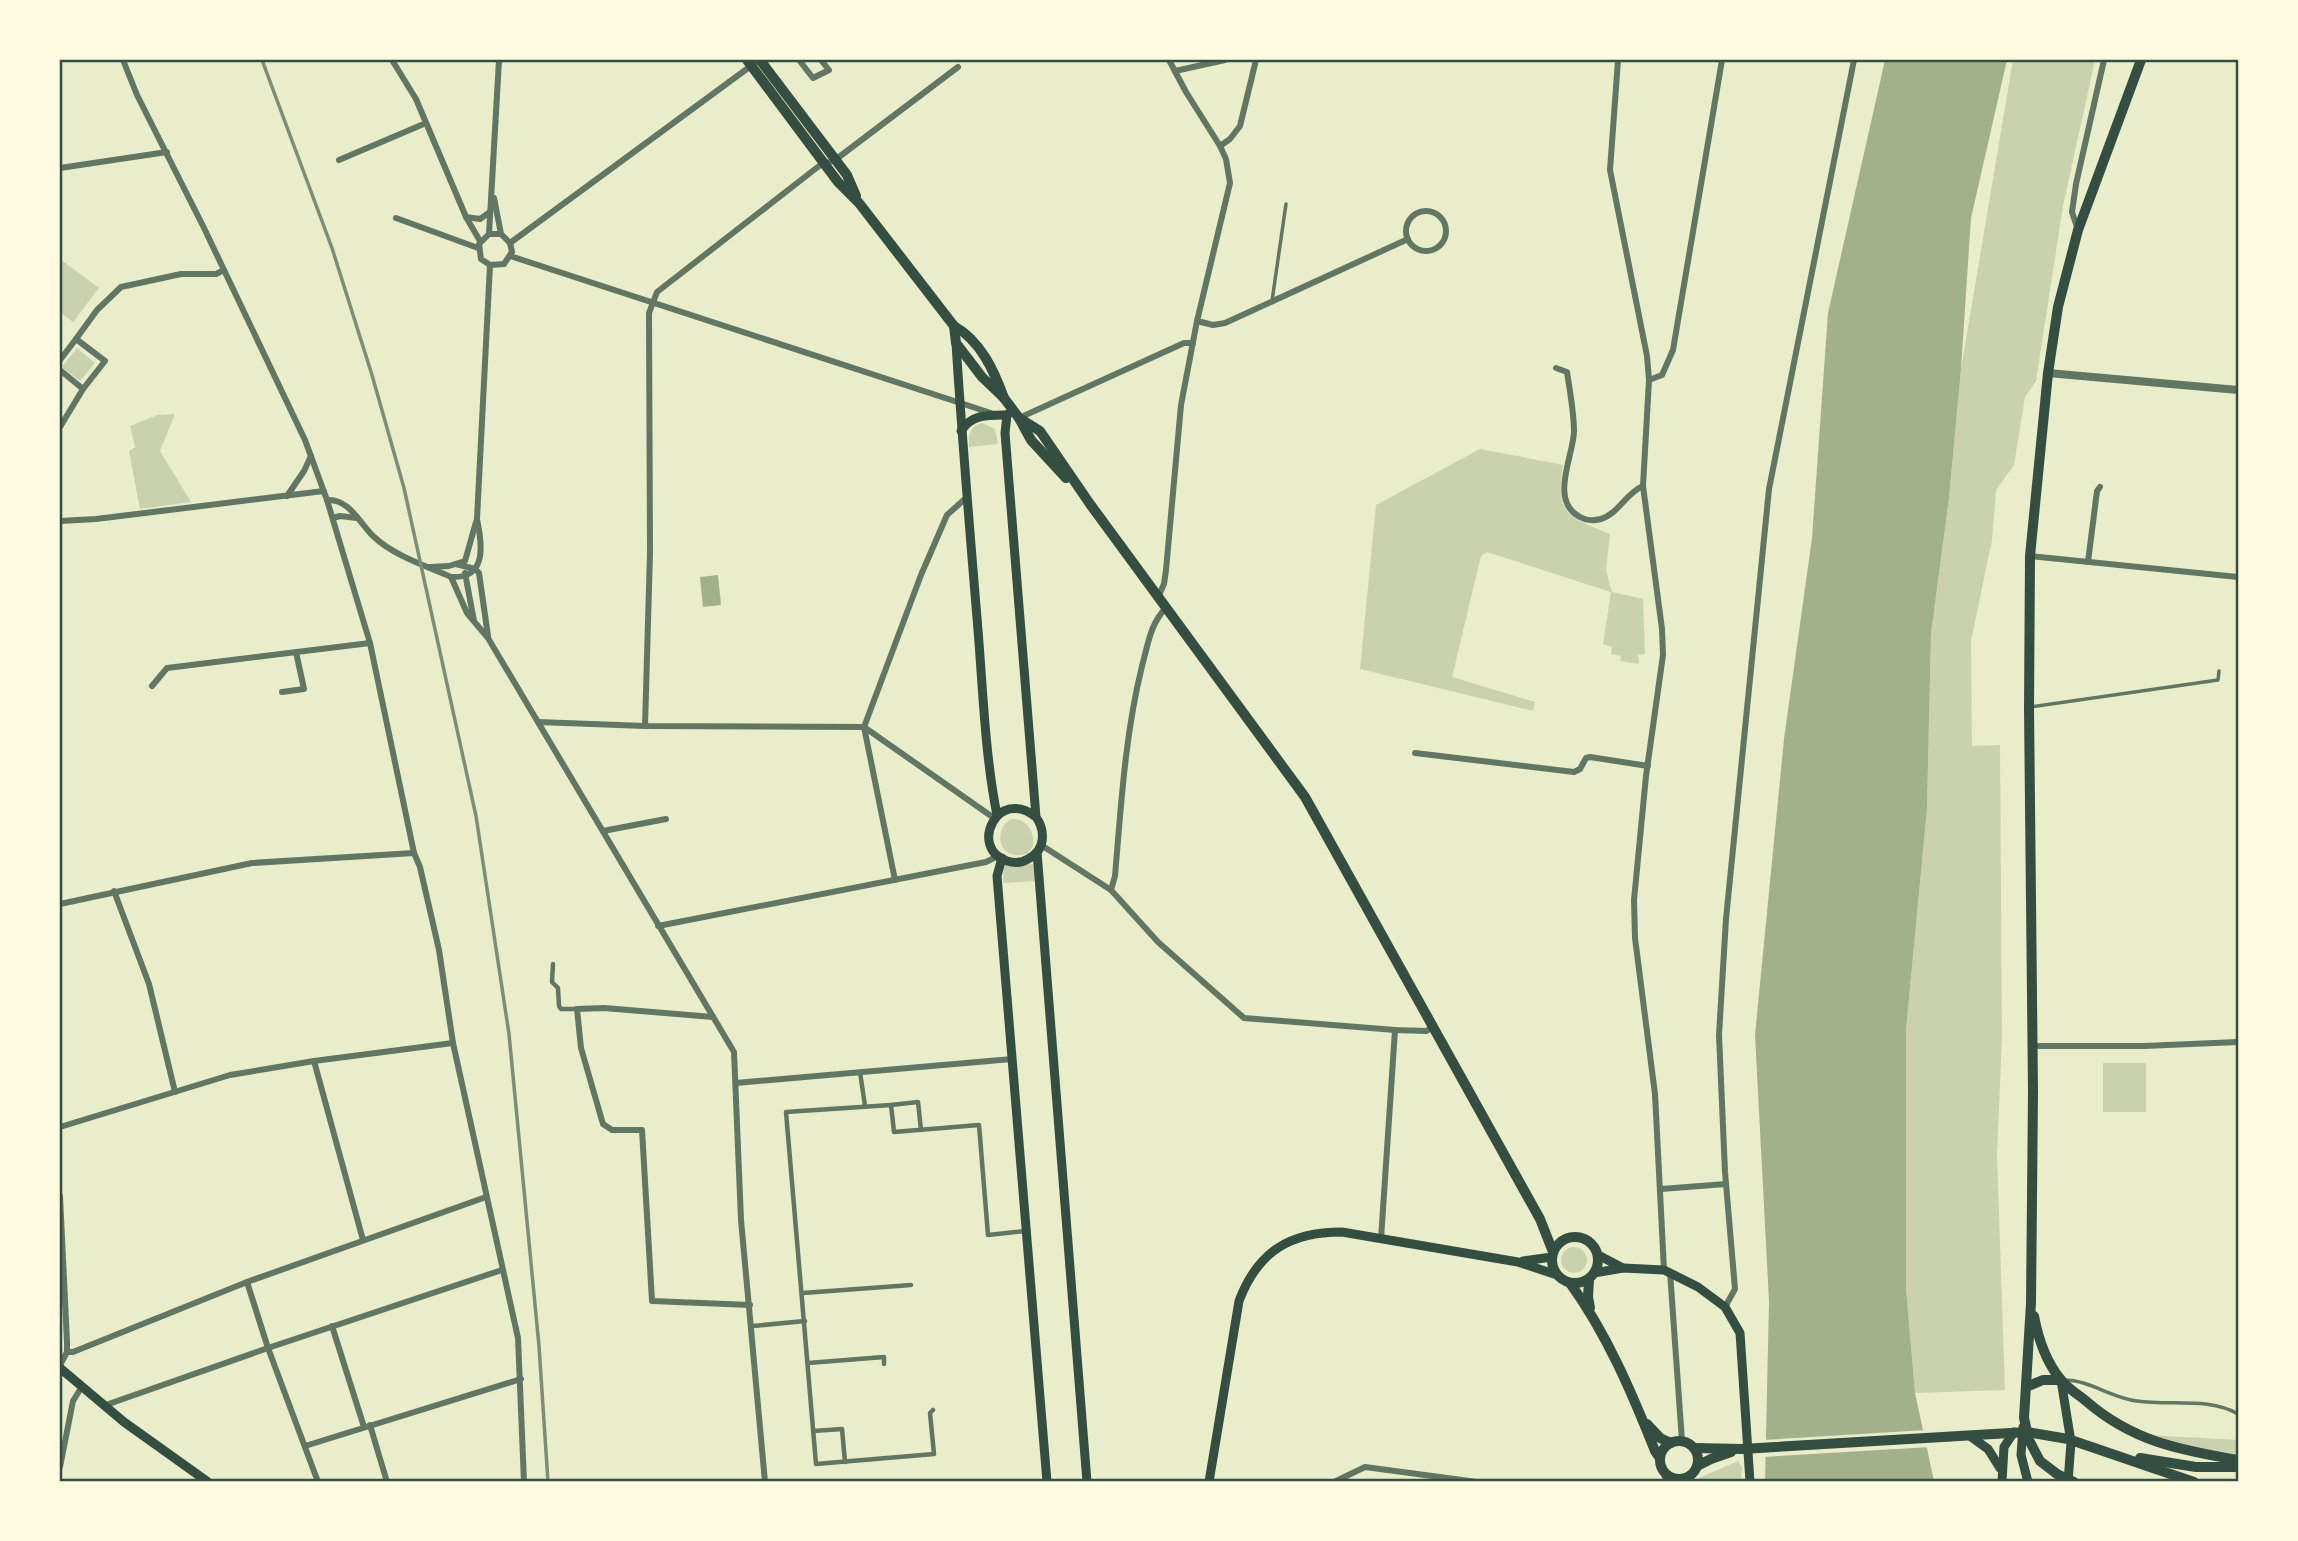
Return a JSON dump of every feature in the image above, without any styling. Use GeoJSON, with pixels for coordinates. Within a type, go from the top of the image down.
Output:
{"type":"FeatureCollection","features":[{"type":"Feature","properties":{"kind":"main road"},"geometry":{"type":"LineString","coordinates":[[2028,1482],[2021,1455],[2031,1303],[2033,1046],[2030,556],[2048,373],[2058,307],[2078,230],[2141,60]]}},
{"type":"Feature","properties":{"kind":"main road"},"geometry":{"type":"LineString","coordinates":[[754,61],[847,175],[859,203]]}},
{"type":"Feature","properties":{"kind":"main road"},"geometry":{"type":"LineString","coordinates":[[754,61],[838,181],[859,203],[954,326],[966,333],[993,369],[1009,415],[1090,504],[1305,797],[1540,1219],[1557,1275]]}},
{"type":"Feature","properties":{"kind":"main road"},"geometry":{"type":"LineString","coordinates":[[954,326],[990,773],[996,817]]}},
{"type":"Feature","properties":{"kind":"main road"},"geometry":{"type":"LineString","coordinates":[[956,343],[982,377],[1004,398]]}},
{"type":"Feature","properties":{"kind":"main road"},"geometry":{"type":"LineString","coordinates":[[961,430],[978,416],[1009,415]]}},
{"type":"Feature","properties":{"kind":"main road"},"geometry":{"type":"LineString","coordinates":[[1009,415],[1005,433],[1036,817],[1042,830],[1039,849],[1087,1482]]}},
{"type":"Feature","properties":{"kind":"main road"},"geometry":{"type":"LineString","coordinates":[[1036,817],[1029,811],[1013,808],[996,817],[990,825],[989,842],[1000,857],[1011,862],[1030,859],[1039,849]]}},
{"type":"Feature","properties":{"kind":"main road"},"geometry":{"type":"LineString","coordinates":[[1000,857],[997,876],[1047,1482]]}},
{"type":"Feature","properties":{"kind":"main road"},"geometry":{"type":"LineString","coordinates":[[1540,1219],[1565,1239]]}},
{"type":"Feature","properties":{"kind":"main road"},"geometry":{"type":"LineString","coordinates":[[1209,1482],[1236,1318],[1246,1283],[1255,1269],[1285,1242],[1322,1232],[1342,1232],[1518,1262],[1557,1275],[1570,1283],[1590,1312],[1644,1420],[1665,1477],[1679,1481],[1691,1476],[1699,1460],[1694,1448]]}},
{"type":"Feature","properties":{"kind":"main road"},"geometry":{"type":"LineString","coordinates":[[1518,1262],[1542,1261],[1553,1255],[1565,1239],[1586,1239],[1598,1255],[1588,1297],[1590,1312]]}},
{"type":"Feature","properties":{"kind":"main road"},"geometry":{"type":"LineString","coordinates":[[1598,1255],[1623,1268]]}},
{"type":"Feature","properties":{"kind":"main road"},"geometry":{"type":"LineString","coordinates":[[1570,1283],[1583,1282],[1592,1276],[1623,1268],[1667,1271],[1714,1296],[1725,1307],[1740,1334],[1750,1482]]}},
{"type":"Feature","properties":{"kind":"main road"},"geometry":{"type":"LineString","coordinates":[[2024,1414],[2029,1440],[2036,1455],[2046,1466],[2070,1481],[2069,1427],[2061,1380],[2040,1339],[2031,1303]]}},
{"type":"Feature","properties":{"kind":"main road"},"geometry":{"type":"LineString","coordinates":[[60,1366],[103,1406],[206,1481]]}},
{"type":"Feature","properties":{"kind":"main road"},"geometry":{"type":"LineString","coordinates":[[2026,1387],[2043,1380],[2061,1380],[2101,1415],[2133,1433],[2162,1445],[2238,1460]]}},
{"type":"Feature","properties":{"kind":"main road"},"geometry":{"type":"LineString","coordinates":[[1644,1420],[1660,1438],[1671,1443]]}},
{"type":"Feature","properties":{"kind":"main road"},"geometry":{"type":"LineString","coordinates":[[1660,1458],[1671,1443],[1682,1441],[1694,1448],[1742,1449],[2014,1432],[2055,1436],[2193,1482]]}},
{"type":"Feature","properties":{"kind":"main road"},"geometry":{"type":"LineString","coordinates":[[2002,1477],[2004,1447],[2014,1432]]}},
{"type":"Feature","properties":{"kind":"main road"},"geometry":{"type":"LineString","coordinates":[[1970,1436],[1988,1449],[2002,1477]]}},
{"type":"Feature","properties":{"kind":"main road"},"geometry":{"type":"LineString","coordinates":[[1698,1466],[1722,1454],[1742,1449]]}},
{"type":"Feature","properties":{"kind":"main road"},"geometry":{"type":"LineString","coordinates":[[2112,1453],[2177,1465],[2238,1466]]}},
{"type":"Feature","properties":{"kind":"street"},"geometry":{"type":"LineString","coordinates":[[123,60],[137,95],[224,270],[311,456],[333,518],[370,643],[414,853],[420,867],[439,950],[453,1043],[518,1338],[524,1482]]}},
{"type":"Feature","properties":{"kind":"street"},"geometry":{"type":"LineString","coordinates":[[391,60],[416,99],[479,244],[481,259],[490,265],[504,264],[510,256],[510,243],[501,234],[493,191]]}},
{"type":"Feature","properties":{"kind":"street"},"geometry":{"type":"LineString","coordinates":[[479,244],[489,234],[499,60]]}},
{"type":"Feature","properties":{"kind":"street"},"geometry":{"type":"LineString","coordinates":[[799,60],[813,78],[829,70],[821,60]]}},
{"type":"Feature","properties":{"kind":"street"},"geometry":{"type":"LineString","coordinates":[[1159,595],[1166,570],[1181,405],[1197,321],[1230,183],[1226,159],[1220,146],[1169,60]]}},
{"type":"Feature","properties":{"kind":"street"},"geometry":{"type":"LineString","coordinates":[[1175,71],[1225,60]]}},
{"type":"Feature","properties":{"kind":"street"},"geometry":{"type":"LineString","coordinates":[[1220,146],[1230,139],[1240,126],[1256,60]]}},
{"type":"Feature","properties":{"kind":"street"},"geometry":{"type":"LineString","coordinates":[[1618,60],[1610,170],[1647,356],[1649,380],[1643,486],[1663,655],[1634,900],[1635,938],[1651,1047],[1682,1441]]}},
{"type":"Feature","properties":{"kind":"street"},"geometry":{"type":"LineString","coordinates":[[1649,380],[1662,375],[1673,351],[1722,60]]}},
{"type":"Feature","properties":{"kind":"street"},"geometry":{"type":"LineString","coordinates":[[1725,1307],[1735,1289],[1726,1184],[1719,1035],[1726,919],[1769,489],[1854,60]]}},
{"type":"Feature","properties":{"kind":"street"},"geometry":{"type":"LineString","coordinates":[[2078,230],[2072,212],[2076,184],[2104,60]]}},
{"type":"Feature","properties":{"kind":"street"},"geometry":{"type":"LineString","coordinates":[[510,243],[754,61]]}},
{"type":"Feature","properties":{"kind":"street"},"geometry":{"type":"LineString","coordinates":[[645,726],[650,553],[649,313],[652,301],[657,292],[824,162],[835,160],[958,67]]}},
{"type":"Feature","properties":{"kind":"street"},"geometry":{"type":"LineString","coordinates":[[339,160],[426,123]]}},
{"type":"Feature","properties":{"kind":"street"},"geometry":{"type":"LineString","coordinates":[[60,168],[167,152]]}},
{"type":"Feature","properties":{"kind":"street"},"geometry":{"type":"LineString","coordinates":[[60,177],[69,167]]}},
{"type":"Feature","properties":{"kind":"street"},"geometry":{"type":"LineString","coordinates":[[466,217],[481,219],[490,212]]}},
{"type":"Feature","properties":{"kind":"street"},"geometry":{"type":"LineString","coordinates":[[1430,212],[1445,226],[1444,239],[1434,249],[1423,251],[1414,247],[1408,239],[1407,225],[1417,213],[1430,212]]}},
{"type":"Feature","properties":{"kind":"street"},"geometry":{"type":"LineString","coordinates":[[396,218],[479,244]]}},
{"type":"Feature","properties":{"kind":"street"},"geometry":{"type":"LineString","coordinates":[[489,234],[501,234]]}},
{"type":"Feature","properties":{"kind":"street"},"geometry":{"type":"LineString","coordinates":[[1197,321],[1213,325],[1225,323],[1408,239]]}},
{"type":"Feature","properties":{"kind":"street"},"geometry":{"type":"LineString","coordinates":[[510,256],[960,403],[1009,415],[1184,343],[1193,343]]}},
{"type":"Feature","properties":{"kind":"street"},"geometry":{"type":"LineString","coordinates":[[475,622],[465,563],[477,519],[490,265]]}},
{"type":"Feature","properties":{"kind":"street"},"geometry":{"type":"LineString","coordinates":[[60,360],[97,310],[121,287],[181,274],[216,274],[224,270]]}},
{"type":"Feature","properties":{"kind":"street"},"geometry":{"type":"LineString","coordinates":[[60,427],[83,389],[105,361],[76,339]]}},
{"type":"Feature","properties":{"kind":"street"},"geometry":{"type":"LineString","coordinates":[[60,344],[68,349]]}},
{"type":"Feature","properties":{"kind":"street"},"geometry":{"type":"LineString","coordinates":[[1556,368],[1567,372],[1573,415],[1573,445],[1564,488],[1565,500],[1570,509],[1584,519],[1604,518],[1628,494],[1643,486]]}},
{"type":"Feature","properties":{"kind":"street"},"geometry":{"type":"LineString","coordinates":[[60,370],[83,389]]}},
{"type":"Feature","properties":{"kind":"street"},"geometry":{"type":"LineString","coordinates":[[2048,373],[2238,390]]}},
{"type":"Feature","properties":{"kind":"street"},"geometry":{"type":"LineString","coordinates":[[287,496],[311,456]]}},
{"type":"Feature","properties":{"kind":"street"},"geometry":{"type":"LineString","coordinates":[[2088,562],[2097,491],[2100,487]]}},
{"type":"Feature","properties":{"kind":"street"},"geometry":{"type":"LineString","coordinates":[[60,520],[96,520],[324,491]]}},
{"type":"Feature","properties":{"kind":"street"},"geometry":{"type":"LineString","coordinates":[[895,880],[864,727],[921,575],[947,515],[967,498]]}},
{"type":"Feature","properties":{"kind":"street"},"geometry":{"type":"LineString","coordinates":[[327,500],[340,501],[374,537],[386,545],[452,577],[466,576],[475,569],[482,556],[477,519]]}},
{"type":"Feature","properties":{"kind":"street"},"geometry":{"type":"LineString","coordinates":[[333,518],[357,518]]}},
{"type":"Feature","properties":{"kind":"street"},"geometry":{"type":"LineString","coordinates":[[2030,556],[2238,577]]}},
{"type":"Feature","properties":{"kind":"street"},"geometry":{"type":"LineString","coordinates":[[428,567],[465,563],[479,573],[488,638]]}},
{"type":"Feature","properties":{"kind":"street"},"geometry":{"type":"LineString","coordinates":[[452,577],[467,613],[488,638],[734,1052],[741,1220],[753,1326],[765,1482]]}},
{"type":"Feature","properties":{"kind":"street"},"geometry":{"type":"LineString","coordinates":[[1111,890],[1115,876],[1129,727],[1151,631],[1159,614],[1167,606]]}},
{"type":"Feature","properties":{"kind":"street"},"geometry":{"type":"LineString","coordinates":[[152,686],[167,668],[370,643]]}},
{"type":"Feature","properties":{"kind":"street"},"geometry":{"type":"LineString","coordinates":[[282,691],[304,689],[296,652]]}},
{"type":"Feature","properties":{"kind":"street"},"geometry":{"type":"LineString","coordinates":[[538,722],[645,726],[864,727],[996,817]]}},
{"type":"Feature","properties":{"kind":"street"},"geometry":{"type":"LineString","coordinates":[[1415,753],[1574,772],[1590,757],[1648,766]]}},
{"type":"Feature","properties":{"kind":"street"},"geometry":{"type":"LineString","coordinates":[[603,831],[666,819]]}},
{"type":"Feature","properties":{"kind":"street"},"geometry":{"type":"LineString","coordinates":[[1039,849],[1111,890],[1158,942],[1244,1018],[1395,1030],[1426,1031],[1434,1027]]}},
{"type":"Feature","properties":{"kind":"street"},"geometry":{"type":"LineString","coordinates":[[60,904],[252,863],[414,853]]}},
{"type":"Feature","properties":{"kind":"street"},"geometry":{"type":"LineString","coordinates":[[658,926],[986,862],[1000,857]]}},
{"type":"Feature","properties":{"kind":"street"},"geometry":{"type":"LineString","coordinates":[[114,891],[149,984],[174,1092]]}},
{"type":"Feature","properties":{"kind":"street"},"geometry":{"type":"LineString","coordinates":[[553,964],[552,982],[558,988],[561,1009],[604,1008],[713,1017]]}},
{"type":"Feature","properties":{"kind":"street"},"geometry":{"type":"LineString","coordinates":[[577,1009],[581,1048],[603,1124],[611,1129],[642,1130],[652,1301],[750,1305]]}},
{"type":"Feature","properties":{"kind":"street"},"geometry":{"type":"LineString","coordinates":[[1381,1239],[1395,1030]]}},
{"type":"Feature","properties":{"kind":"street"},"geometry":{"type":"LineString","coordinates":[[2033,1046],[2144,1046],[2238,1042]]}},
{"type":"Feature","properties":{"kind":"street"},"geometry":{"type":"LineString","coordinates":[[60,1127],[229,1075],[453,1043]]}},
{"type":"Feature","properties":{"kind":"street"},"geometry":{"type":"LineString","coordinates":[[736,1083],[1012,1059]]}},
{"type":"Feature","properties":{"kind":"street"},"geometry":{"type":"LineString","coordinates":[[314,1061],[363,1241]]}},
{"type":"Feature","properties":{"kind":"street"},"geometry":{"type":"LineString","coordinates":[[860,1072],[865,1107]]}},
{"type":"Feature","properties":{"kind":"street"},"geometry":{"type":"LineString","coordinates":[[920,1130],[918,1102],[786,1112],[816,1464],[934,1454],[930,1413],[933,1410]]}},
{"type":"Feature","properties":{"kind":"street"},"geometry":{"type":"LineString","coordinates":[[891,1105],[894,1132],[979,1125],[988,1235],[1026,1231]]}},
{"type":"Feature","properties":{"kind":"street"},"geometry":{"type":"LineString","coordinates":[[1661,1189],[1726,1184]]}},
{"type":"Feature","properties":{"kind":"street"},"geometry":{"type":"LineString","coordinates":[[60,1196],[67,1352],[60,1366]]}},
{"type":"Feature","properties":{"kind":"street"},"geometry":{"type":"LineString","coordinates":[[67,1352],[74,1352],[247,1282],[486,1197]]}},
{"type":"Feature","properties":{"kind":"street"},"geometry":{"type":"LineString","coordinates":[[103,1406],[502,1270]]}},
{"type":"Feature","properties":{"kind":"street"},"geometry":{"type":"LineString","coordinates":[[247,1282],[268,1348],[318,1482]]}},
{"type":"Feature","properties":{"kind":"street"},"geometry":{"type":"LineString","coordinates":[[803,1293],[911,1285]]}},
{"type":"Feature","properties":{"kind":"street"},"geometry":{"type":"LineString","coordinates":[[753,1326],[805,1321]]}},
{"type":"Feature","properties":{"kind":"street"},"geometry":{"type":"LineString","coordinates":[[332,1326],[387,1482]]}},
{"type":"Feature","properties":{"kind":"street"},"geometry":{"type":"LineString","coordinates":[[808,1363],[884,1357],[884,1364]]}},
{"type":"Feature","properties":{"kind":"street"},"geometry":{"type":"LineString","coordinates":[[305,1446],[521,1379]]}},
{"type":"Feature","properties":{"kind":"street"},"geometry":{"type":"LineString","coordinates":[[60,1467],[73,1401],[81,1388]]}},
{"type":"Feature","properties":{"kind":"street"},"geometry":{"type":"LineString","coordinates":[[813,1431],[842,1429],[845,1462]]}},
{"type":"Feature","properties":{"kind":"street"},"geometry":{"type":"LineString","coordinates":[[1334,1482],[1365,1467],[1477,1482]]}},
{"type":"Feature","properties":{"kind":"lane"},"geometry":{"type":"LineString","coordinates":[[1272,303],[1286,204]]}},
{"type":"Feature","properties":{"kind":"lane"},"geometry":{"type":"LineString","coordinates":[[2029,708],[2218,680],[2218,671]]}},
{"type":"Feature","properties":{"kind":"lane"},"geometry":{"type":"LineString","coordinates":[[2061,1380],[2077,1380],[2135,1401],[2214,1405],[2238,1414]]}},
{"type":"Feature","properties":{"kind":"shaded area"},"geometry":{"type":"Polygon","coordinates":[[[1885,60],[2007,60],[1971,218],[1949,498],[1931,634],[1927,809],[1906,1030],[1906,1288],[1915,1393],[1934,1481],[1765,1482],[1769,1301],[1755,1035],[1784,739],[1812,538],[1828,313],[1885,60]]]}},
{"type":"Feature","properties":{"kind":"shaded area"},"geometry":{"type":"Polygon","coordinates":[[[2013,60],[2095,60],[2063,206],[2036,381],[2025,397],[2014,465],[1996,490],[1992,540],[1971,641],[1972,746],[2000,745],[2002,1038],[1997,1155],[2005,1390],[1915,1393],[1906,1288],[1906,1030],[1927,809],[1931,634],[1949,498],[1961,369],[2013,60]]]}},
{"type":"Feature","properties":{"kind":"shaded area"},"geometry":{"type":"Polygon","coordinates":[[[60,259],[99,288],[73,322],[60,312],[60,259]]]}},
{"type":"Feature","properties":{"kind":"shaded area"},"geometry":{"type":"Polygon","coordinates":[[[77,348],[95,363],[80,381],[62,367],[77,348]]]}},
{"type":"Feature","properties":{"kind":"shaded area"},"geometry":{"type":"Polygon","coordinates":[[[175,414],[160,451],[191,502],[140,509],[129,451],[135,447],[130,426],[158,415],[175,414]]]}},
{"type":"Feature","properties":{"kind":"shaded area"},"geometry":{"type":"Polygon","coordinates":[[[982,423],[995,429],[998,444],[969,447],[971,432],[982,423]]]}},
{"type":"Feature","properties":{"kind":"shaded area"},"geometry":{"type":"Polygon","coordinates":[[[1480,449],[1563,465],[1561,494],[1567,512],[1583,523],[1610,534],[1606,571],[1612,592],[1643,599],[1645,654],[1638,655],[1639,664],[1620,661],[1621,656],[1611,654],[1612,647],[1603,644],[1611,592],[1487,552],[1481,556],[1452,677],[1535,702],[1533,711],[1360,669],[1376,505],[1480,449]]]}},
{"type":"Feature","properties":{"kind":"shaded area"},"geometry":{"type":"Polygon","coordinates":[[[718,575],[721,605],[703,607],[700,577],[718,575]]]}},
{"type":"Feature","properties":{"kind":"shaded area"},"geometry":{"type":"Polygon","coordinates":[[[1012,819],[1022,821],[1031,831],[1033,846],[1027,854],[1016,855],[1003,848],[1000,835],[1006,823],[1012,819]]]}},
{"type":"Feature","properties":{"kind":"shaded area"},"geometry":{"type":"Polygon","coordinates":[[[1033,864],[1037,881],[1003,883],[1004,866],[1033,864]]]}},
{"type":"Feature","properties":{"kind":"shaded area"},"geometry":{"type":"Polygon","coordinates":[[[2103,1063],[2146,1063],[2146,1112],[2103,1112],[2103,1063]]]}},
{"type":"Feature","properties":{"kind":"shaded area"},"geometry":{"type":"Polygon","coordinates":[[[1574,1247],[1584,1250],[1587,1260],[1584,1270],[1574,1273],[1564,1270],[1561,1260],[1564,1250],[1574,1247]]]}},
{"type":"Feature","properties":{"kind":"shaded area"},"geometry":{"type":"Polygon","coordinates":[[[2147,1435],[2238,1440],[2238,1454],[2182,1446],[2147,1435]]]}},
{"type":"Feature","properties":{"kind":"shaded area"},"geometry":{"type":"Polygon","coordinates":[[[1738,1461],[1742,1467],[1741,1481],[1692,1481],[1738,1461]]]}},
{"type":"Feature","properties":{"kind":"pier"},"geometry":{"type":"Polygon","coordinates":[[[1927,1430],[1930,1447],[1762,1457],[1762,1440],[1927,1430]]]}},
{"type":"Feature","properties":{"kind":"railway"},"geometry":{"type":"LineString","coordinates":[[262,60],[332,248],[404,488],[476,816],[509,1034],[539,1346],[548,1482]]}}]}
